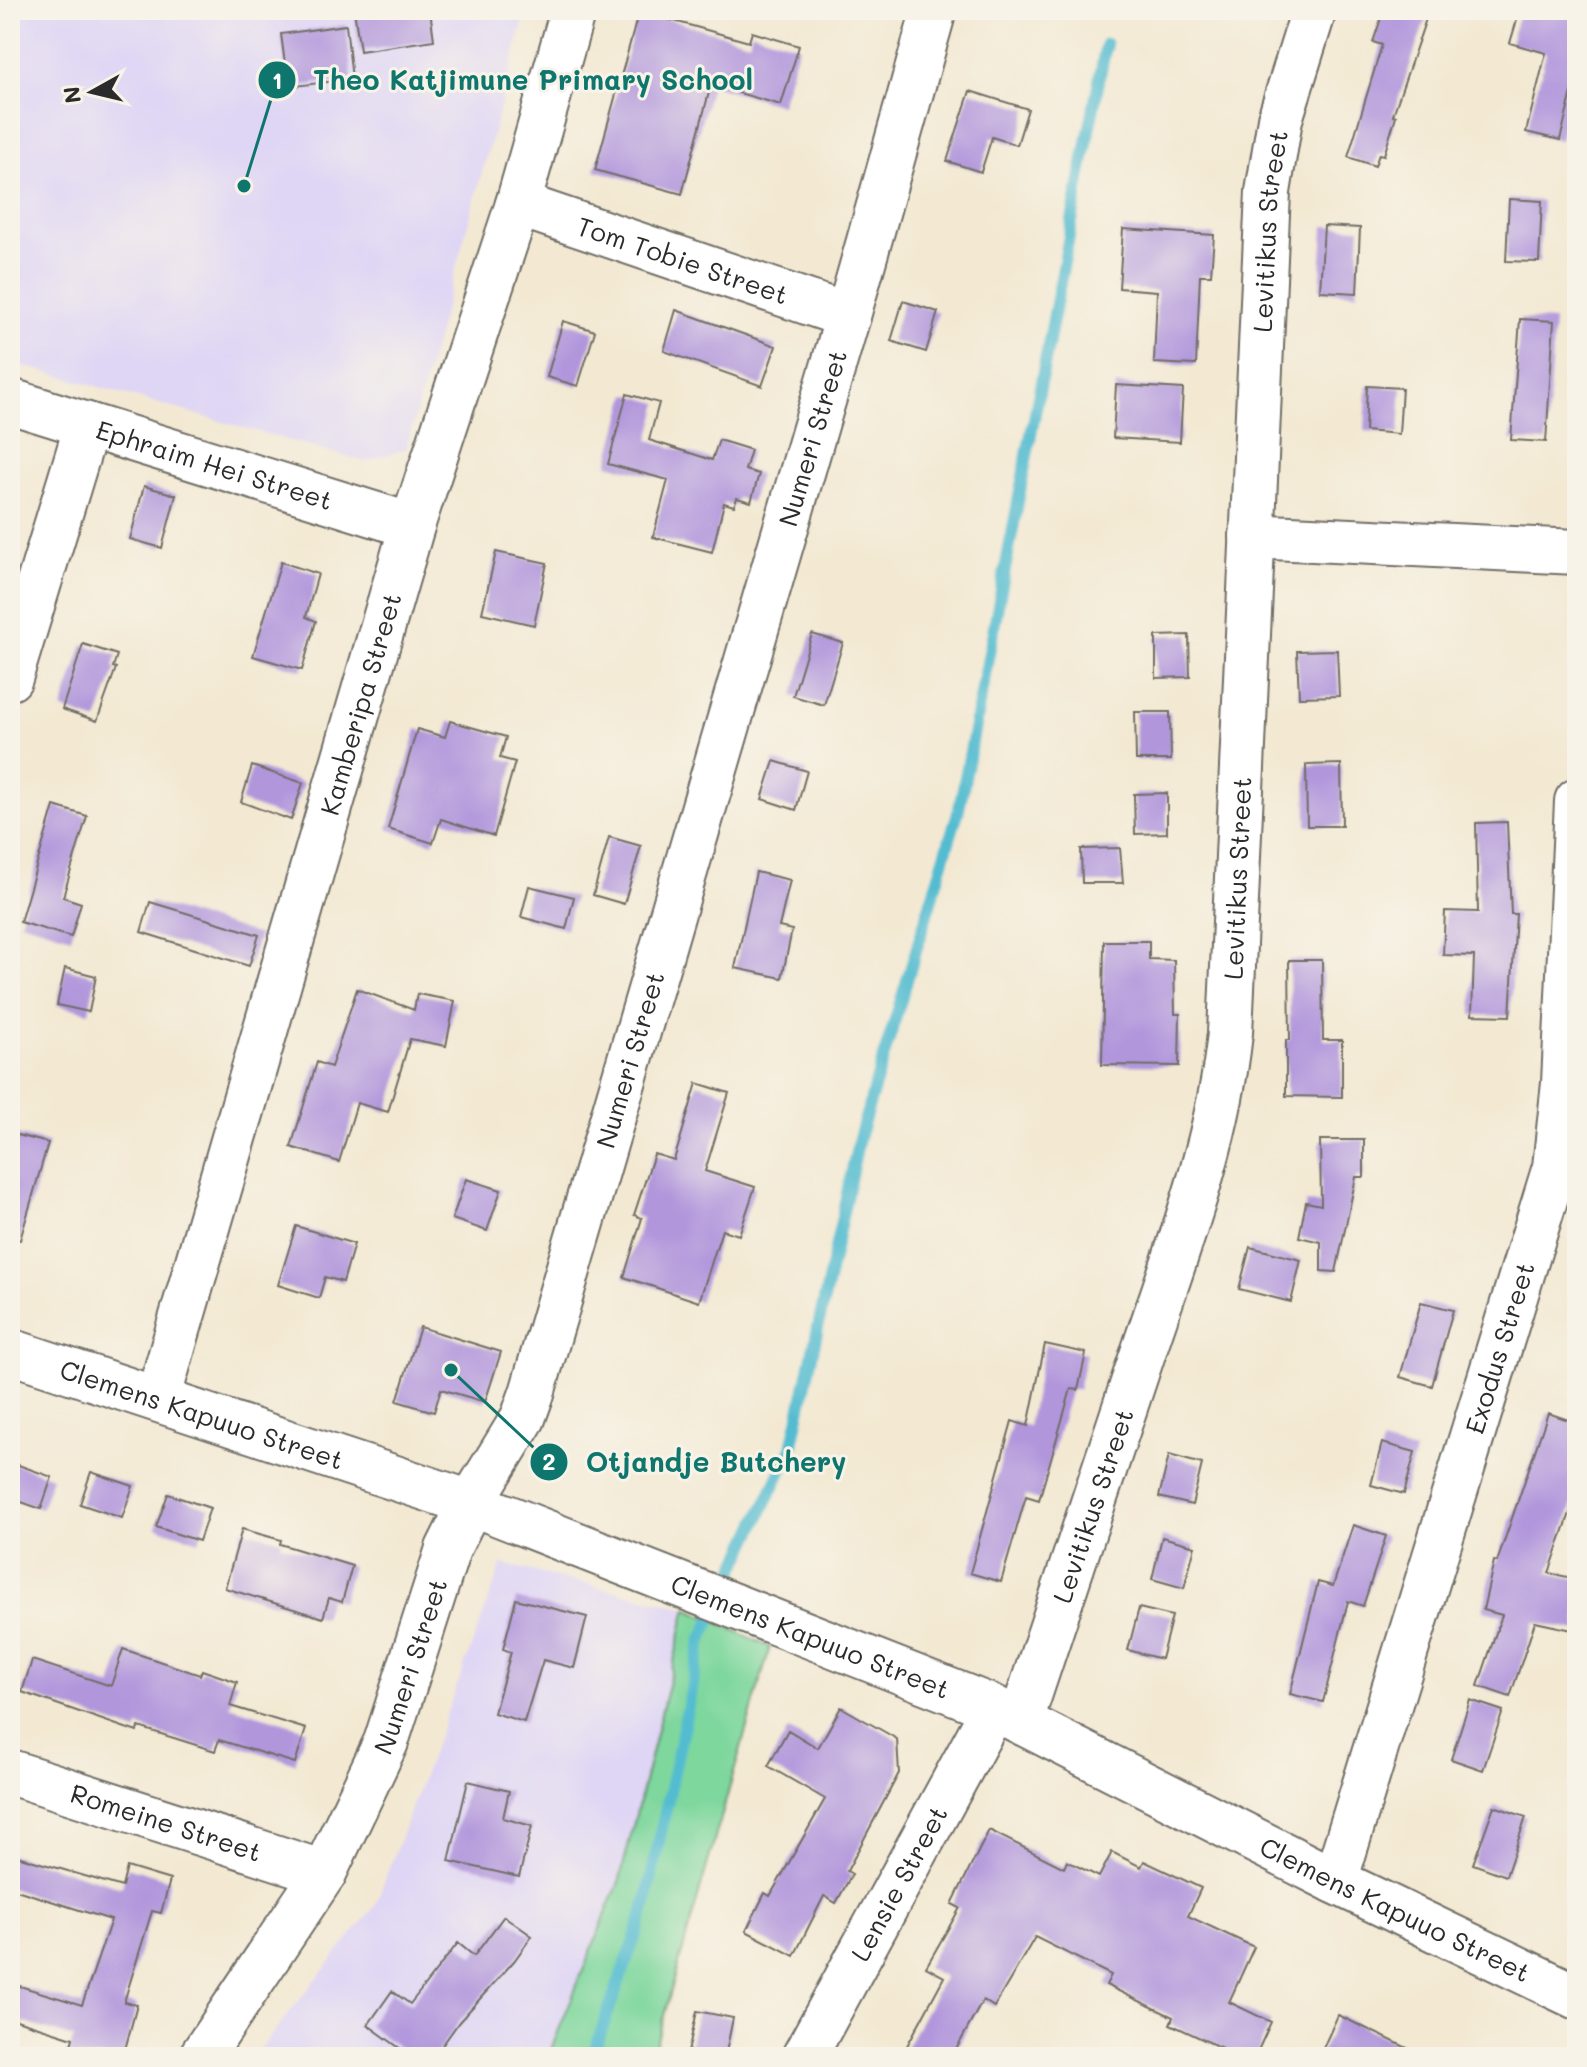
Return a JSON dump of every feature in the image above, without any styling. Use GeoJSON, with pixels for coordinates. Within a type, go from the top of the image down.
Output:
{"type":"FeatureCollection","features":[{"type":"Feature","properties":{"kind":"street","name":"Kamberipa Street"},"geometry":{"type":"LineString","coordinates":[[158,1399],[412,526],[518,204],[573,10]]}},
{"type":"Feature","properties":{"kind":"street","name":"Numeri Street"},"geometry":{"type":"LineString","coordinates":[[201,2057],[324,1873],[386,1742],[448,1549],[471,1503],[523,1418],[532,1393],[848,316],[934,10]]}},
{"type":"Feature","properties":{"kind":"street","name":"Levitikus Street"},"geometry":{"type":"LineString","coordinates":[[1008,1714],[1180,1244],[1208,1150],[1225,1077],[1231,1018],[1268,192],[1280,119],[1314,10]]}},
{"type":"Feature","properties":{"kind":"street","name":"Tom Tobie Street"},"geometry":{"type":"LineString","coordinates":[[518,204],[848,316]]}},
{"type":"Feature","properties":{"kind":"street"},"geometry":{"type":"LineString","coordinates":[[10,401],[87,425]]}},
{"type":"Feature","properties":{"kind":"street","name":"Ephraim Hei Street"},"geometry":{"type":"LineString","coordinates":[[10,678],[87,425],[412,526]]}},
{"type":"Feature","properties":{"kind":"street"},"geometry":{"type":"LineString","coordinates":[[1252,536],[1577,552]]}},
{"type":"Feature","properties":{"kind":"street","name":"Exodus Street"},"geometry":{"type":"LineString","coordinates":[[1335,1881],[1555,1167],[1564,1083],[1577,801]]}},
{"type":"Feature","properties":{"kind":"street","name":"Clemens Kapuuo Street"},"geometry":{"type":"LineString","coordinates":[[10,1351],[471,1503],[1008,1714],[1335,1881],[1577,1997]]}},
{"type":"Feature","properties":{"kind":"street","name":"Lensie Street"},"geometry":{"type":"LineString","coordinates":[[804,2057],[1008,1714]]}},
{"type":"Feature","properties":{"kind":"street","name":"Romeine Street"},"geometry":{"type":"LineString","coordinates":[[10,1772],[324,1873]]}},
{"type":"Feature","properties":{"kind":"shaded area"},"geometry":{"type":"Polygon","coordinates":[[[10,10],[527,10],[406,449],[365,462],[10,362],[10,10]]]}},
{"type":"Feature","properties":{"kind":"shaded area"},"geometry":{"type":"Polygon","coordinates":[[[502,1564],[687,1608],[620,1879],[548,2057],[254,2057],[375,1906],[502,1564]]]}},
{"type":"Feature","properties":{"kind":"green space"},"geometry":{"type":"Polygon","coordinates":[[[687,1608],[770,1647],[652,2057],[548,2057],[620,1879],[687,1608]]]}},
{"type":"Feature","properties":{"kind":"building"},"geometry":{"type":"Polygon","coordinates":[[[354,10],[430,10],[434,40],[360,51],[354,10]]]}},
{"type":"Feature","properties":{"kind":"building"},"geometry":{"type":"Polygon","coordinates":[[[1384,10],[1429,10],[1393,115],[1396,116],[1384,155],[1379,154],[1375,166],[1348,157],[1382,45],[1373,42],[1384,10]]]}},
{"type":"Feature","properties":{"kind":"building"},"geometry":{"type":"Polygon","coordinates":[[[1520,10],[1577,10],[1577,72],[1560,140],[1526,132],[1546,53],[1510,43],[1520,10]]]}},
{"type":"Feature","properties":{"kind":"building"},"geometry":{"type":"Polygon","coordinates":[[[639,11],[749,42],[752,32],[799,46],[781,105],[711,85],[682,194],[595,170],[639,11]]]}},
{"type":"Feature","properties":{"kind":"building"},"geometry":{"type":"Polygon","coordinates":[[[346,25],[352,79],[288,87],[281,34],[346,25]]]}},
{"type":"Feature","properties":{"kind":"building"},"geometry":{"type":"Polygon","coordinates":[[[970,91],[1028,109],[1017,145],[992,137],[981,172],[947,161],[970,91]]]}},
{"type":"Feature","properties":{"kind":"building"},"geometry":{"type":"Polygon","coordinates":[[[1509,199],[1542,201],[1539,262],[1506,261],[1509,199]]]}},
{"type":"Feature","properties":{"kind":"building"},"geometry":{"type":"Polygon","coordinates":[[[1324,226],[1360,228],[1357,293],[1320,291],[1324,226]]]}},
{"type":"Feature","properties":{"kind":"building"},"geometry":{"type":"Polygon","coordinates":[[[1123,229],[1214,235],[1211,275],[1200,275],[1196,365],[1154,363],[1157,291],[1119,288],[1123,229]]]}},
{"type":"Feature","properties":{"kind":"building"},"geometry":{"type":"Polygon","coordinates":[[[903,301],[938,312],[926,352],[891,341],[903,301]]]}},
{"type":"Feature","properties":{"kind":"building"},"geometry":{"type":"Polygon","coordinates":[[[676,310],[776,346],[762,386],[664,351],[676,310]]]}},
{"type":"Feature","properties":{"kind":"building"},"geometry":{"type":"Polygon","coordinates":[[[1520,319],[1554,321],[1546,442],[1511,440],[1520,319]]]}},
{"type":"Feature","properties":{"kind":"building"},"geometry":{"type":"Polygon","coordinates":[[[563,321],[595,331],[578,386],[547,377],[563,321]]]}},
{"type":"Feature","properties":{"kind":"building"},"geometry":{"type":"Polygon","coordinates":[[[1116,385],[1183,389],[1180,442],[1113,438],[1116,385]]]}},
{"type":"Feature","properties":{"kind":"building"},"geometry":{"type":"Polygon","coordinates":[[[1367,386],[1402,388],[1399,434],[1365,431],[1367,386]]]}},
{"type":"Feature","properties":{"kind":"building"},"geometry":{"type":"Polygon","coordinates":[[[627,394],[659,403],[649,440],[712,460],[719,440],[751,450],[745,470],[759,474],[751,502],[737,498],[734,506],[724,503],[712,552],[653,537],[668,480],[608,464],[627,394]]]}},
{"type":"Feature","properties":{"kind":"building"},"geometry":{"type":"Polygon","coordinates":[[[144,486],[176,495],[162,548],[130,539],[144,486]]]}},
{"type":"Feature","properties":{"kind":"building"},"geometry":{"type":"Polygon","coordinates":[[[496,552],[547,563],[534,625],[482,613],[496,552]]]}},
{"type":"Feature","properties":{"kind":"building"},"geometry":{"type":"Polygon","coordinates":[[[281,562],[318,574],[306,617],[316,621],[302,670],[253,656],[281,562]]]}},
{"type":"Feature","properties":{"kind":"building"},"geometry":{"type":"Polygon","coordinates":[[[812,634],[843,643],[824,705],[793,696],[812,634]]]}},
{"type":"Feature","properties":{"kind":"building"},"geometry":{"type":"Polygon","coordinates":[[[1189,635],[1190,677],[1156,678],[1156,636],[1189,635]]]}},
{"type":"Feature","properties":{"kind":"building"},"geometry":{"type":"Polygon","coordinates":[[[83,644],[117,655],[113,667],[116,668],[97,721],[62,709],[83,644]]]}},
{"type":"Feature","properties":{"kind":"building"},"geometry":{"type":"Polygon","coordinates":[[[1337,650],[1339,696],[1299,697],[1297,651],[1337,650]]]}},
{"type":"Feature","properties":{"kind":"building"},"geometry":{"type":"Polygon","coordinates":[[[1135,712],[1170,712],[1171,760],[1136,760],[1135,712]]]}},
{"type":"Feature","properties":{"kind":"building"},"geometry":{"type":"Polygon","coordinates":[[[450,721],[506,737],[500,758],[515,762],[494,836],[441,819],[433,843],[388,829],[417,729],[445,737],[450,721]]]}},
{"type":"Feature","properties":{"kind":"building"},"geometry":{"type":"Polygon","coordinates":[[[774,761],[807,771],[796,810],[762,799],[774,761]]]}},
{"type":"Feature","properties":{"kind":"building"},"geometry":{"type":"Polygon","coordinates":[[[1341,764],[1342,826],[1307,826],[1306,765],[1341,764]]]}},
{"type":"Feature","properties":{"kind":"building"},"geometry":{"type":"Polygon","coordinates":[[[252,766],[303,783],[291,820],[241,802],[252,766]]]}},
{"type":"Feature","properties":{"kind":"building"},"geometry":{"type":"Polygon","coordinates":[[[1167,793],[1167,833],[1135,834],[1134,794],[1167,793]]]}},
{"type":"Feature","properties":{"kind":"building"},"geometry":{"type":"Polygon","coordinates":[[[54,806],[87,816],[63,897],[81,903],[71,937],[20,922],[54,806]]]}},
{"type":"Feature","properties":{"kind":"building"},"geometry":{"type":"Polygon","coordinates":[[[1507,822],[1511,914],[1516,914],[1510,1016],[1472,1015],[1474,956],[1443,955],[1445,911],[1478,912],[1476,823],[1507,822]]]}},
{"type":"Feature","properties":{"kind":"building"},"geometry":{"type":"Polygon","coordinates":[[[609,837],[641,846],[624,904],[593,895],[609,837]]]}},
{"type":"Feature","properties":{"kind":"building"},"geometry":{"type":"Polygon","coordinates":[[[1120,848],[1123,883],[1082,883],[1081,849],[1120,848]]]}},
{"type":"Feature","properties":{"kind":"building"},"geometry":{"type":"Polygon","coordinates":[[[756,872],[790,880],[779,927],[792,930],[782,978],[735,968],[756,872]]]}},
{"type":"Feature","properties":{"kind":"building"},"geometry":{"type":"Polygon","coordinates":[[[529,886],[574,897],[566,929],[521,917],[529,886]]]}},
{"type":"Feature","properties":{"kind":"building"},"geometry":{"type":"Polygon","coordinates":[[[150,902],[259,935],[249,966],[141,932],[150,902]]]}},
{"type":"Feature","properties":{"kind":"building"},"geometry":{"type":"Polygon","coordinates":[[[1104,941],[1149,941],[1149,959],[1174,960],[1175,1014],[1180,1014],[1179,1066],[1102,1065],[1104,941]]]}},
{"type":"Feature","properties":{"kind":"building"},"geometry":{"type":"Polygon","coordinates":[[[1289,960],[1322,960],[1323,1040],[1342,1040],[1342,1097],[1286,1096],[1286,1040],[1290,1040],[1289,960]]]}},
{"type":"Feature","properties":{"kind":"building"},"geometry":{"type":"Polygon","coordinates":[[[65,968],[96,976],[89,1012],[57,1005],[65,968]]]}},
{"type":"Feature","properties":{"kind":"building"},"geometry":{"type":"Polygon","coordinates":[[[357,989],[414,1010],[417,994],[455,1001],[446,1046],[410,1039],[388,1112],[357,1103],[339,1162],[291,1147],[317,1062],[331,1067],[357,989]]]}},
{"type":"Feature","properties":{"kind":"building"},"geometry":{"type":"Polygon","coordinates":[[[697,1083],[729,1093],[705,1171],[755,1187],[739,1235],[722,1230],[699,1302],[624,1277],[642,1218],[634,1215],[654,1154],[674,1160],[697,1083]]]}},
{"type":"Feature","properties":{"kind":"building"},"geometry":{"type":"Polygon","coordinates":[[[10,1133],[48,1143],[20,1240],[10,1239],[10,1133]]]}},
{"type":"Feature","properties":{"kind":"building"},"geometry":{"type":"Polygon","coordinates":[[[1320,1140],[1364,1140],[1364,1177],[1356,1177],[1336,1272],[1321,1271],[1321,1242],[1299,1237],[1306,1202],[1321,1205],[1320,1140]]]}},
{"type":"Feature","properties":{"kind":"building"},"geometry":{"type":"Polygon","coordinates":[[[466,1179],[501,1190],[487,1231],[452,1219],[466,1179]]]}},
{"type":"Feature","properties":{"kind":"building"},"geometry":{"type":"Polygon","coordinates":[[[296,1226],[354,1244],[343,1282],[325,1277],[319,1298],[278,1285],[296,1226]]]}},
{"type":"Feature","properties":{"kind":"building"},"geometry":{"type":"Polygon","coordinates":[[[1250,1247],[1301,1260],[1291,1302],[1239,1289],[1250,1247]]]}},
{"type":"Feature","properties":{"kind":"building"},"geometry":{"type":"Polygon","coordinates":[[[1421,1302],[1453,1310],[1432,1386],[1400,1377],[1421,1302]]]}},
{"type":"Feature","properties":{"kind":"building"},"geometry":{"type":"Polygon","coordinates":[[[420,1327],[501,1352],[485,1402],[441,1389],[434,1412],[397,1401],[420,1327]]]}},
{"type":"Feature","properties":{"kind":"building"},"geometry":{"type":"Polygon","coordinates":[[[1045,1344],[1086,1353],[1078,1390],[1071,1389],[1039,1500],[1026,1496],[1001,1582],[970,1573],[1012,1421],[1028,1426],[1045,1344]]]}},
{"type":"Feature","properties":{"kind":"building"},"geometry":{"type":"Polygon","coordinates":[[[1548,1413],[1577,1423],[1577,1493],[1549,1573],[1577,1579],[1577,1631],[1535,1622],[1510,1697],[1478,1686],[1502,1615],[1483,1610],[1494,1561],[1497,1562],[1548,1413]]]}},
{"type":"Feature","properties":{"kind":"building"},"geometry":{"type":"Polygon","coordinates":[[[1382,1443],[1415,1452],[1404,1494],[1371,1485],[1382,1443]]]}},
{"type":"Feature","properties":{"kind":"building"},"geometry":{"type":"Polygon","coordinates":[[[1169,1455],[1202,1464],[1192,1505],[1159,1497],[1169,1455]]]}},
{"type":"Feature","properties":{"kind":"building"},"geometry":{"type":"Polygon","coordinates":[[[10,1462],[52,1477],[41,1509],[10,1498],[10,1462]]]}},
{"type":"Feature","properties":{"kind":"building"},"geometry":{"type":"Polygon","coordinates":[[[91,1472],[133,1486],[122,1518],[80,1504],[91,1472]]]}},
{"type":"Feature","properties":{"kind":"building"},"geometry":{"type":"Polygon","coordinates":[[[168,1494],[210,1508],[199,1541],[156,1527],[168,1494]]]}},
{"type":"Feature","properties":{"kind":"building"},"geometry":{"type":"Polygon","coordinates":[[[1353,1525],[1386,1536],[1363,1606],[1348,1601],[1323,1702],[1290,1694],[1318,1582],[1333,1586],[1353,1525]]]}},
{"type":"Feature","properties":{"kind":"building"},"geometry":{"type":"Polygon","coordinates":[[[242,1529],[352,1566],[342,1602],[329,1598],[323,1618],[225,1588],[242,1529]]]}},
{"type":"Feature","properties":{"kind":"building"},"geometry":{"type":"Polygon","coordinates":[[[1162,1537],[1195,1546],[1184,1588],[1152,1579],[1162,1537]]]}},
{"type":"Feature","properties":{"kind":"building"},"geometry":{"type":"Polygon","coordinates":[[[516,1599],[587,1617],[574,1668],[543,1660],[524,1722],[494,1713],[511,1652],[503,1649],[516,1599]]]}},
{"type":"Feature","properties":{"kind":"building"},"geometry":{"type":"Polygon","coordinates":[[[1139,1608],[1172,1616],[1161,1659],[1128,1650],[1139,1608]]]}},
{"type":"Feature","properties":{"kind":"building"},"geometry":{"type":"Polygon","coordinates":[[[123,1649],[200,1675],[202,1670],[237,1682],[230,1706],[306,1729],[295,1763],[219,1740],[215,1751],[139,1727],[137,1732],[22,1692],[32,1660],[111,1686],[123,1649]]]}},
{"type":"Feature","properties":{"kind":"building"},"geometry":{"type":"Polygon","coordinates":[[[1470,1700],[1503,1711],[1483,1770],[1451,1759],[1470,1700]]]}},
{"type":"Feature","properties":{"kind":"building"},"geometry":{"type":"Polygon","coordinates":[[[841,1707],[897,1739],[899,1773],[847,1871],[852,1874],[836,1903],[824,1896],[794,1956],[746,1931],[765,1893],[770,1896],[825,1799],[768,1766],[788,1730],[818,1748],[841,1707]]]}},
{"type":"Feature","properties":{"kind":"building"},"geometry":{"type":"Polygon","coordinates":[[[468,1781],[509,1791],[503,1818],[532,1826],[519,1877],[449,1861],[468,1781]]]}},
{"type":"Feature","properties":{"kind":"building"},"geometry":{"type":"Polygon","coordinates":[[[1494,1806],[1526,1817],[1506,1876],[1473,1864],[1494,1806]]]}},
{"type":"Feature","properties":{"kind":"building"},"geometry":{"type":"Polygon","coordinates":[[[989,1830],[1064,1868],[1067,1861],[1099,1877],[1112,1852],[1141,1867],[1144,1861],[1201,1888],[1188,1916],[1254,1947],[1229,2002],[1271,2022],[1255,2057],[1241,2057],[1170,2024],[1173,2017],[1106,1985],[1111,1975],[1035,1937],[994,2007],[983,2000],[952,2057],[901,2057],[944,1977],[926,1967],[960,1908],[952,1904],[989,1830]]]}},
{"type":"Feature","properties":{"kind":"building"},"geometry":{"type":"Polygon","coordinates":[[[10,1854],[122,1887],[127,1867],[170,1880],[161,1913],[152,1911],[124,2002],[137,2005],[123,2057],[68,2057],[73,2038],[10,2018],[10,1983],[82,2005],[111,1920],[10,1888],[10,1854]]]}},
{"type":"Feature","properties":{"kind":"building"},"geometry":{"type":"Polygon","coordinates":[[[504,1916],[532,1936],[514,1961],[459,2022],[434,2057],[412,2057],[368,2025],[392,1991],[410,2004],[458,1943],[474,1956],[504,1916]]]}},
{"type":"Feature","properties":{"kind":"building"},"geometry":{"type":"Polygon","coordinates":[[[697,2011],[733,2018],[725,2057],[687,2057],[697,2011]]]}},
{"type":"Feature","properties":{"kind":"building"},"geometry":{"type":"Polygon","coordinates":[[[1338,2015],[1426,2057],[1319,2057],[1338,2015]]]}},
{"type":"Feature","properties":{"kind":"waterway"},"geometry":{"type":"LineString","coordinates":[[732,1575],[792,1448],[859,1138],[959,809],[1106,44]]}},
{"type":"Feature","properties":{"kind":"waterway"},"geometry":{"type":"LineString","coordinates":[[592,2057],[644,1912],[702,1639],[717,1607]]}},
{"type":"Feature","properties":{"kind":"place","name":"Theo Katjimune Primary School"},"geometry":{"type":"Point","coordinates":[244,186]}},
{"type":"Feature","properties":{"kind":"place","name":"Otjandje Butchery"},"geometry":{"type":"Point","coordinates":[451,1370]}}]}
